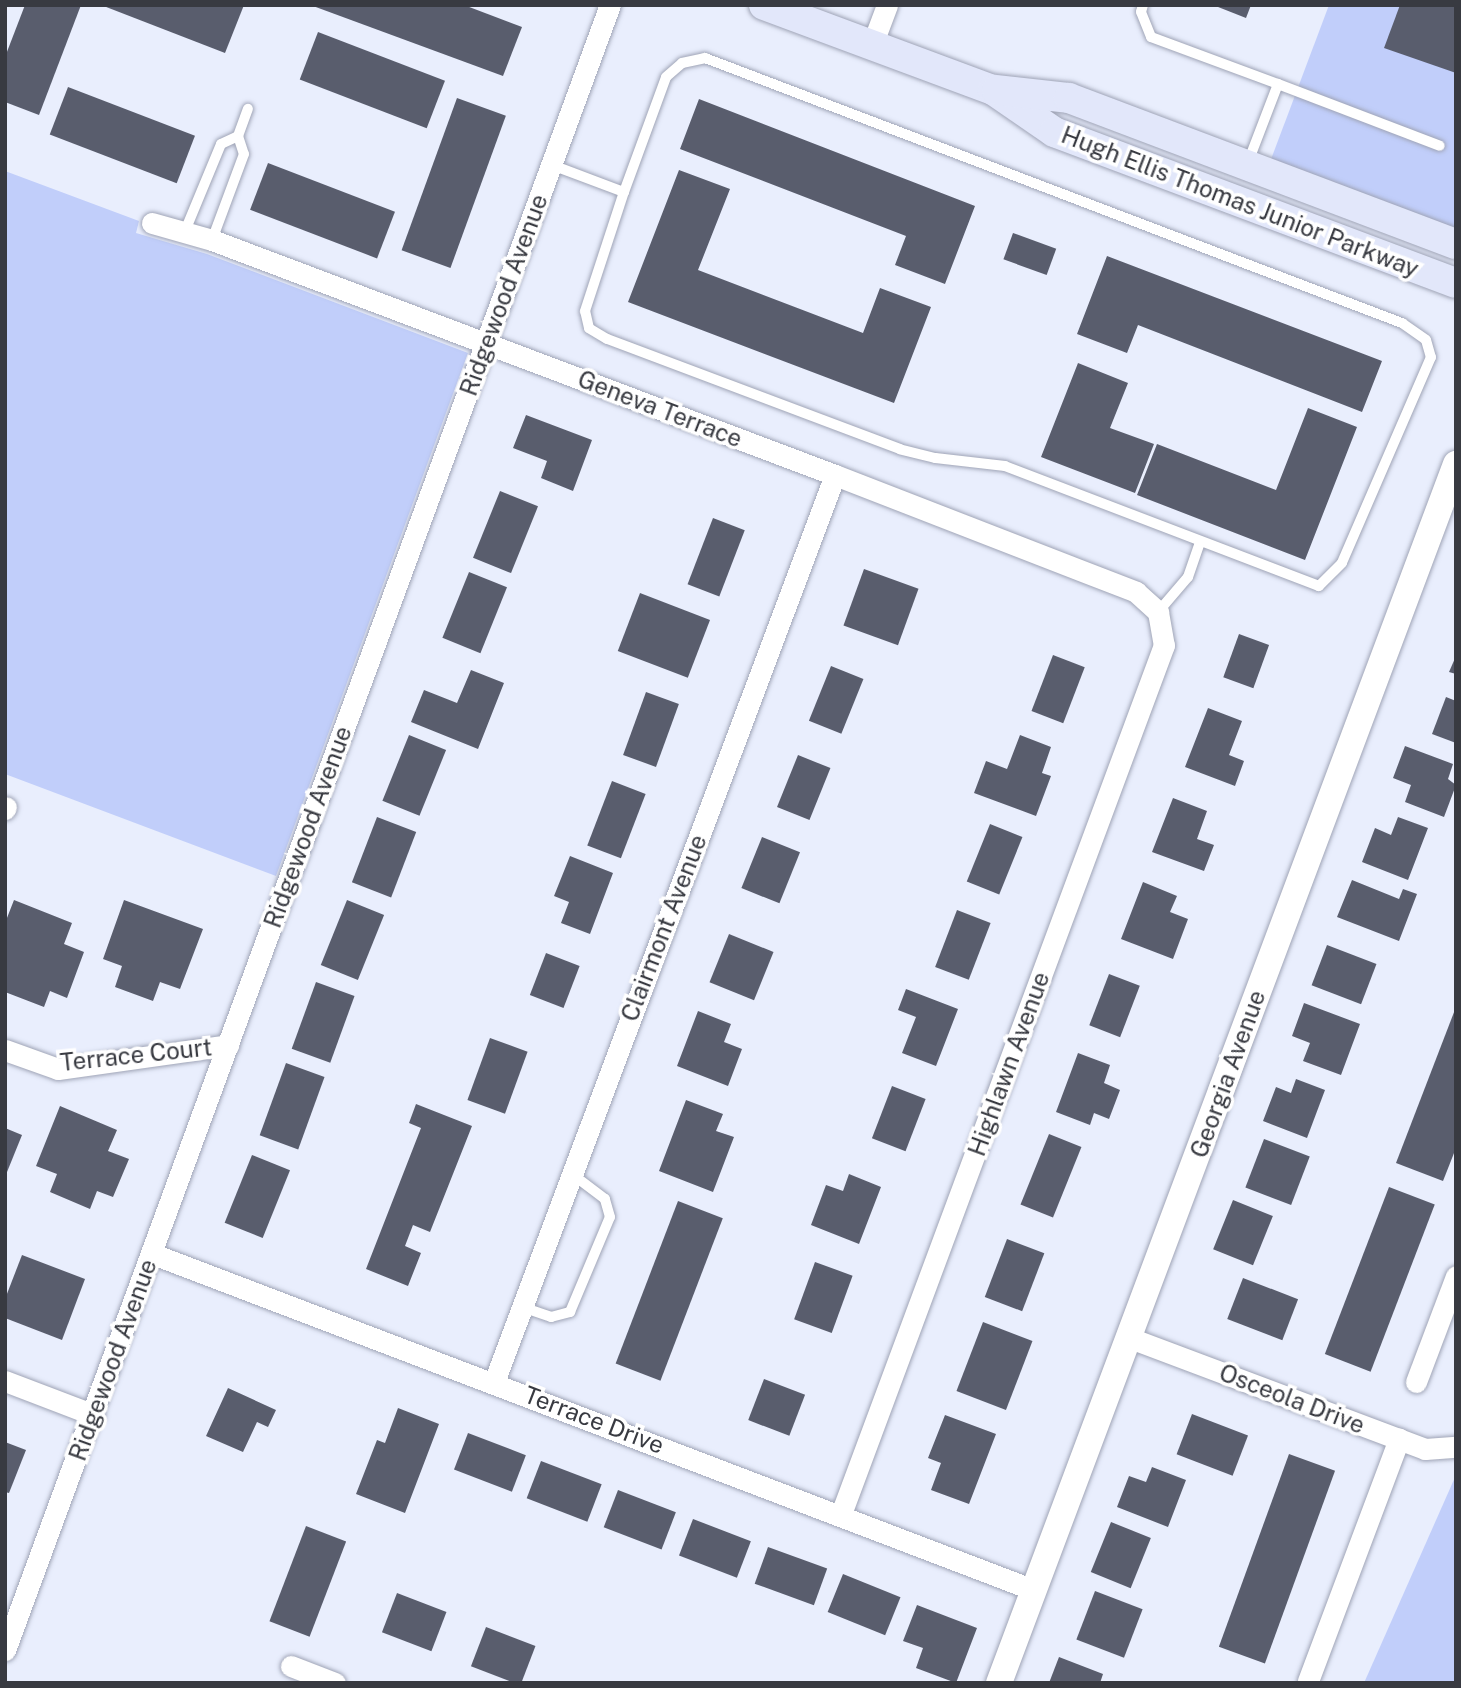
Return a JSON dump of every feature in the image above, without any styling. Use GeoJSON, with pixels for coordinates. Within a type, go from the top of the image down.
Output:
{"type":"FeatureCollection","features":[{"type":"Feature","properties":{"kind":"main road","name":"Hugh Ellis Thomas Junior Parkway"},"geometry":{"type":"LineString","coordinates":[[764,5],[993,90],[1054,132],[1456,284]]}},
{"type":"Feature","properties":{"kind":"main road","name":"Hugh Ellis Thomas Junior Parkway"},"geometry":{"type":"LineString","coordinates":[[993,90],[1069,98],[1456,243]]}},
{"type":"Feature","properties":{"kind":"street","name":"Ridgewood Avenue"},"geometry":{"type":"LineString","coordinates":[[5,1650],[94,1415],[610,5]]}},
{"type":"Feature","properties":{"kind":"street"},"geometry":{"type":"LineString","coordinates":[[872,45],[887,5]]}},
{"type":"Feature","properties":{"kind":"street","name":"Geneva Terrace"},"geometry":{"type":"LineString","coordinates":[[152,223],[212,240],[835,475],[1136,592],[1158,612]]}},
{"type":"Feature","properties":{"kind":"street","name":"Georgia Avenue"},"geometry":{"type":"LineString","coordinates":[[999,1683],[1456,464]]}},
{"type":"Feature","properties":{"kind":"street","name":"Clairmont Avenue"},"geometry":{"type":"LineString","coordinates":[[494,1382],[835,475]]}},
{"type":"Feature","properties":{"kind":"street","name":"Highlawn Avenue"},"geometry":{"type":"LineString","coordinates":[[841,1514],[1164,645],[1158,612]]}},
{"type":"Feature","properties":{"kind":"street","name":"Terrace Court"},"geometry":{"type":"LineString","coordinates":[[5,1049],[58,1069],[228,1045]]}},
{"type":"Feature","properties":{"kind":"street","name":"Terrace Drive"},"geometry":{"type":"LineString","coordinates":[[153,1254],[841,1514],[1034,1590]]}},
{"type":"Feature","properties":{"kind":"street"},"geometry":{"type":"LineString","coordinates":[[1416,1381],[1450,1307],[1456,1276]]}},
{"type":"Feature","properties":{"kind":"street","name":"Osceola Drive"},"geometry":{"type":"LineString","coordinates":[[1130,1338],[1399,1440],[1440,1451],[1456,1447]]}},
{"type":"Feature","properties":{"kind":"street"},"geometry":{"type":"LineString","coordinates":[[5,1381],[94,1415]]}},
{"type":"Feature","properties":{"kind":"street"},"geometry":{"type":"LineString","coordinates":[[1308,1681],[1399,1440]]}},
{"type":"Feature","properties":{"kind":"street"},"geometry":{"type":"LineString","coordinates":[[291,1667],[335,1683]]}},
{"type":"Feature","properties":{"kind":"lane"},"geometry":{"type":"LineString","coordinates":[[1143,5],[1140,12],[1151,37],[1440,146]]}},
{"type":"Feature","properties":{"kind":"lane"},"geometry":{"type":"LineString","coordinates":[[705,58],[1402,323],[1426,340],[1431,358],[1388,465],[1342,563],[1319,586],[1005,466],[935,458],[900,449],[589,328],[585,311],[624,192],[666,77],[682,63],[705,58]]}},
{"type":"Feature","properties":{"kind":"lane"},"geometry":{"type":"LineString","coordinates":[[1247,165],[1278,84]]}},
{"type":"Feature","properties":{"kind":"lane"},"geometry":{"type":"LineString","coordinates":[[212,240],[244,155],[238,136],[247,109]]}},
{"type":"Feature","properties":{"kind":"lane"},"geometry":{"type":"LineString","coordinates":[[185,231],[221,144],[238,136]]}},
{"type":"Feature","properties":{"kind":"lane"},"geometry":{"type":"LineString","coordinates":[[552,166],[624,192]]}},
{"type":"Feature","properties":{"kind":"lane"},"geometry":{"type":"LineString","coordinates":[[1158,612],[1188,577],[1200,542]]}},
{"type":"Feature","properties":{"kind":"lane"},"geometry":{"type":"LineString","coordinates":[[522,1307],[551,1317],[570,1312],[610,1217],[605,1199],[572,1174]]}},
{"type":"Feature","properties":{"kind":"shaded area"},"geometry":{"type":"Polygon","coordinates":[[[1329,5],[1456,5],[1456,243],[1264,178],[1329,5]]]}},
{"type":"Feature","properties":{"kind":"shaded area"},"geometry":{"type":"Polygon","coordinates":[[[5,171],[139,221],[136,233],[207,254],[468,353],[276,876],[5,774],[5,171]]]}},
{"type":"Feature","properties":{"kind":"shaded area"},"geometry":{"type":"Polygon","coordinates":[[[1456,1475],[1456,1683],[1364,1683],[1456,1475]]]}},
{"type":"Feature","properties":{"kind":"building"},"geometry":{"type":"Polygon","coordinates":[[[25,5],[81,5],[39,115],[5,102],[5,57],[25,5]]]}},
{"type":"Feature","properties":{"kind":"building"},"geometry":{"type":"Polygon","coordinates":[[[101,5],[244,5],[225,53],[101,5]]]}},
{"type":"Feature","properties":{"kind":"building"},"geometry":{"type":"Polygon","coordinates":[[[464,5],[522,27],[503,76],[313,6],[464,5]]]}},
{"type":"Feature","properties":{"kind":"building"},"geometry":{"type":"Polygon","coordinates":[[[1213,5],[1251,5],[1246,18],[1213,5]]]}},
{"type":"Feature","properties":{"kind":"building"},"geometry":{"type":"Polygon","coordinates":[[[1400,5],[1456,5],[1456,73],[1384,48],[1400,5]]]}},
{"type":"Feature","properties":{"kind":"building"},"geometry":{"type":"Polygon","coordinates":[[[318,32],[445,81],[427,128],[300,80],[318,32]]]}},
{"type":"Feature","properties":{"kind":"building"},"geometry":{"type":"Polygon","coordinates":[[[68,87],[195,136],[177,183],[50,135],[68,87]]]}},
{"type":"Feature","properties":{"kind":"building"},"geometry":{"type":"Polygon","coordinates":[[[457,98],[506,116],[450,268],[402,250],[457,98]]]}},
{"type":"Feature","properties":{"kind":"building"},"geometry":{"type":"Polygon","coordinates":[[[699,99],[975,206],[945,284],[895,265],[906,236],[680,149],[699,99]]]}},
{"type":"Feature","properties":{"kind":"building"},"geometry":{"type":"Polygon","coordinates":[[[268,163],[395,212],[377,258],[250,210],[268,163]]]}},
{"type":"Feature","properties":{"kind":"building"},"geometry":{"type":"Polygon","coordinates":[[[679,170],[730,189],[698,270],[863,333],[880,288],[931,307],[894,403],[628,302],[679,170]]]}},
{"type":"Feature","properties":{"kind":"building"},"geometry":{"type":"Polygon","coordinates":[[[1013,233],[1056,249],[1047,275],[1003,259],[1013,233]]]}},
{"type":"Feature","properties":{"kind":"building"},"geometry":{"type":"Polygon","coordinates":[[[1107,256],[1382,361],[1362,412],[1138,325],[1127,353],[1077,334],[1107,256]]]}},
{"type":"Feature","properties":{"kind":"building"},"geometry":{"type":"Polygon","coordinates":[[[1078,363],[1128,383],[1110,428],[1154,444],[1135,493],[1041,457],[1078,363]]]}},
{"type":"Feature","properties":{"kind":"building"},"geometry":{"type":"Polygon","coordinates":[[[1308,408],[1357,427],[1305,560],[1137,495],[1157,444],[1276,490],[1308,408]]]}},
{"type":"Feature","properties":{"kind":"building"},"geometry":{"type":"Polygon","coordinates":[[[526,415],[592,440],[573,491],[541,478],[547,461],[513,448],[526,415]]]}},
{"type":"Feature","properties":{"kind":"building"},"geometry":{"type":"Polygon","coordinates":[[[500,491],[538,506],[511,573],[473,558],[500,491]]]}},
{"type":"Feature","properties":{"kind":"building"},"geometry":{"type":"Polygon","coordinates":[[[713,518],[745,530],[719,596],[688,584],[713,518]]]}},
{"type":"Feature","properties":{"kind":"building"},"geometry":{"type":"Polygon","coordinates":[[[864,569],[919,589],[898,645],[843,625],[864,569]]]}},
{"type":"Feature","properties":{"kind":"building"},"geometry":{"type":"Polygon","coordinates":[[[469,572],[507,587],[480,653],[442,638],[469,572]]]}},
{"type":"Feature","properties":{"kind":"building"},"geometry":{"type":"Polygon","coordinates":[[[640,593],[710,620],[688,678],[618,651],[640,593]]]}},
{"type":"Feature","properties":{"kind":"building"},"geometry":{"type":"Polygon","coordinates":[[[1239,634],[1269,645],[1253,688],[1223,677],[1239,634]]]}},
{"type":"Feature","properties":{"kind":"building"},"geometry":{"type":"Polygon","coordinates":[[[1053,655],[1085,667],[1063,723],[1031,711],[1053,655]]]}},
{"type":"Feature","properties":{"kind":"building"},"geometry":{"type":"Polygon","coordinates":[[[1456,656],[1456,674],[1449,672],[1456,656]]]}},
{"type":"Feature","properties":{"kind":"building"},"geometry":{"type":"Polygon","coordinates":[[[831,666],[863,679],[841,734],[809,721],[831,666]]]}},
{"type":"Feature","properties":{"kind":"building"},"geometry":{"type":"Polygon","coordinates":[[[471,670],[504,683],[478,749],[411,722],[424,690],[457,703],[471,670]]]}},
{"type":"Feature","properties":{"kind":"building"},"geometry":{"type":"Polygon","coordinates":[[[646,692],[679,704],[656,767],[623,755],[646,692]]]}},
{"type":"Feature","properties":{"kind":"building"},"geometry":{"type":"Polygon","coordinates":[[[1446,697],[1456,701],[1456,743],[1432,734],[1446,697]]]}},
{"type":"Feature","properties":{"kind":"building"},"geometry":{"type":"Polygon","coordinates":[[[1208,708],[1242,721],[1229,755],[1244,761],[1235,786],[1185,767],[1208,708]]]}},
{"type":"Feature","properties":{"kind":"building"},"geometry":{"type":"Polygon","coordinates":[[[409,735],[446,750],[419,816],[382,801],[409,735]]]}},
{"type":"Feature","properties":{"kind":"building"},"geometry":{"type":"Polygon","coordinates":[[[1020,735],[1051,747],[1042,773],[1051,776],[1036,816],[974,793],[986,761],[1007,769],[1020,735]]]}},
{"type":"Feature","properties":{"kind":"building"},"geometry":{"type":"Polygon","coordinates":[[[1405,746],[1453,764],[1448,779],[1456,785],[1444,817],[1405,802],[1411,785],[1393,778],[1405,746]]]}},
{"type":"Feature","properties":{"kind":"building"},"geometry":{"type":"Polygon","coordinates":[[[798,755],[830,768],[809,820],[777,807],[798,755]]]}},
{"type":"Feature","properties":{"kind":"building"},"geometry":{"type":"Polygon","coordinates":[[[612,781],[646,794],[621,858],[587,845],[612,781]]]}},
{"type":"Feature","properties":{"kind":"building"},"geometry":{"type":"Polygon","coordinates":[[[1173,798],[1207,811],[1197,839],[1214,845],[1204,871],[1152,852],[1173,798]]]}},
{"type":"Feature","properties":{"kind":"building"},"geometry":{"type":"Polygon","coordinates":[[[377,817],[416,832],[391,897],[352,882],[377,817]]]}},
{"type":"Feature","properties":{"kind":"building"},"geometry":{"type":"Polygon","coordinates":[[[1398,817],[1428,828],[1408,880],[1362,862],[1375,828],[1391,835],[1398,817]]]}},
{"type":"Feature","properties":{"kind":"building"},"geometry":{"type":"Polygon","coordinates":[[[990,824],[1022,837],[999,895],[967,881],[990,824]]]}},
{"type":"Feature","properties":{"kind":"building"},"geometry":{"type":"Polygon","coordinates":[[[762,837],[800,852],[779,903],[741,888],[762,837]]]}},
{"type":"Feature","properties":{"kind":"building"},"geometry":{"type":"Polygon","coordinates":[[[570,856],[613,873],[590,934],[561,923],[569,902],[554,896],[570,856]]]}},
{"type":"Feature","properties":{"kind":"building"},"geometry":{"type":"Polygon","coordinates":[[[1352,880],[1399,899],[1403,889],[1417,894],[1399,941],[1337,917],[1352,880]]]}},
{"type":"Feature","properties":{"kind":"building"},"geometry":{"type":"Polygon","coordinates":[[[1143,882],[1177,896],[1170,912],[1188,919],[1173,959],[1121,939],[1143,882]]]}},
{"type":"Feature","properties":{"kind":"building"},"geometry":{"type":"Polygon","coordinates":[[[14,900],[72,923],[64,944],[84,952],[67,998],[50,991],[44,1007],[5,992],[5,923],[14,900]]]}},
{"type":"Feature","properties":{"kind":"building"},"geometry":{"type":"Polygon","coordinates":[[[124,900],[203,929],[180,989],[160,982],[153,1001],[115,987],[122,966],[103,959],[124,900]]]}},
{"type":"Feature","properties":{"kind":"building"},"geometry":{"type":"Polygon","coordinates":[[[347,900],[384,915],[358,980],[321,965],[347,900]]]}},
{"type":"Feature","properties":{"kind":"building"},"geometry":{"type":"Polygon","coordinates":[[[957,910],[991,923],[969,980],[935,967],[957,910]]]}},
{"type":"Feature","properties":{"kind":"building"},"geometry":{"type":"Polygon","coordinates":[[[729,934],[774,952],[754,1000],[710,982],[729,934]]]}},
{"type":"Feature","properties":{"kind":"building"},"geometry":{"type":"Polygon","coordinates":[[[1327,945],[1376,964],[1361,1004],[1312,985],[1327,945]]]}},
{"type":"Feature","properties":{"kind":"building"},"geometry":{"type":"Polygon","coordinates":[[[546,953],[580,966],[563,1008],[530,995],[546,953]]]}},
{"type":"Feature","properties":{"kind":"building"},"geometry":{"type":"Polygon","coordinates":[[[1109,974],[1140,986],[1120,1037],[1089,1025],[1109,974]]]}},
{"type":"Feature","properties":{"kind":"building"},"geometry":{"type":"Polygon","coordinates":[[[316,982],[355,996],[330,1063],[292,1049],[316,982]]]}},
{"type":"Feature","properties":{"kind":"building"},"geometry":{"type":"Polygon","coordinates":[[[906,989],[958,1009],[936,1066],[902,1053],[916,1017],[898,1010],[906,989]]]}},
{"type":"Feature","properties":{"kind":"building"},"geometry":{"type":"Polygon","coordinates":[[[1304,1003],[1360,1024],[1341,1075],[1303,1061],[1310,1043],[1292,1036],[1304,1003]]]}},
{"type":"Feature","properties":{"kind":"building"},"geometry":{"type":"Polygon","coordinates":[[[1456,1007],[1456,1148],[1443,1181],[1396,1163],[1456,1007]]]}},
{"type":"Feature","properties":{"kind":"building"},"geometry":{"type":"Polygon","coordinates":[[[698,1011],[731,1024],[724,1042],[742,1049],[728,1086],[677,1066],[698,1011]]]}},
{"type":"Feature","properties":{"kind":"building"},"geometry":{"type":"Polygon","coordinates":[[[490,1038],[528,1052],[505,1114],[467,1100],[490,1038]]]}},
{"type":"Feature","properties":{"kind":"building"},"geometry":{"type":"Polygon","coordinates":[[[1078,1053],[1110,1065],[1104,1083],[1120,1090],[1109,1119],[1094,1113],[1090,1125],[1056,1112],[1078,1053]]]}},
{"type":"Feature","properties":{"kind":"building"},"geometry":{"type":"Polygon","coordinates":[[[286,1063],[325,1077],[298,1149],[260,1135],[286,1063]]]}},
{"type":"Feature","properties":{"kind":"building"},"geometry":{"type":"Polygon","coordinates":[[[1296,1079],[1325,1090],[1307,1138],[1263,1121],[1276,1087],[1291,1093],[1296,1079]]]}},
{"type":"Feature","properties":{"kind":"building"},"geometry":{"type":"Polygon","coordinates":[[[892,1086],[926,1099],[906,1151],[872,1138],[892,1086]]]}},
{"type":"Feature","properties":{"kind":"building"},"geometry":{"type":"Polygon","coordinates":[[[686,1100],[723,1114],[716,1131],[734,1137],[713,1192],[659,1171],[686,1100]]]}},
{"type":"Feature","properties":{"kind":"building"},"geometry":{"type":"Polygon","coordinates":[[[416,1104],[472,1126],[430,1232],[413,1225],[405,1246],[421,1253],[408,1286],[366,1269],[421,1128],[409,1123],[416,1104]]]}},
{"type":"Feature","properties":{"kind":"building"},"geometry":{"type":"Polygon","coordinates":[[[60,1106],[117,1130],[108,1151],[129,1159],[113,1197],[97,1191],[90,1209],[50,1192],[57,1174],[36,1166],[60,1106]]]}},
{"type":"Feature","properties":{"kind":"building"},"geometry":{"type":"Polygon","coordinates":[[[5,1128],[22,1135],[5,1177],[5,1128]]]}},
{"type":"Feature","properties":{"kind":"building"},"geometry":{"type":"Polygon","coordinates":[[[1049,1134],[1081,1147],[1053,1218],[1021,1204],[1049,1134]]]}},
{"type":"Feature","properties":{"kind":"building"},"geometry":{"type":"Polygon","coordinates":[[[1264,1139],[1310,1157],[1291,1205],[1245,1188],[1264,1139]]]}},
{"type":"Feature","properties":{"kind":"building"},"geometry":{"type":"Polygon","coordinates":[[[252,1155],[290,1170],[263,1238],[225,1223],[252,1155]]]}},
{"type":"Feature","properties":{"kind":"building"},"geometry":{"type":"Polygon","coordinates":[[[849,1174],[881,1187],[859,1244],[811,1225],[826,1185],[843,1191],[849,1174]]]}},
{"type":"Feature","properties":{"kind":"building"},"geometry":{"type":"Polygon","coordinates":[[[1389,1187],[1435,1205],[1371,1372],[1325,1354],[1389,1187]]]}},
{"type":"Feature","properties":{"kind":"building"},"geometry":{"type":"Polygon","coordinates":[[[1233,1200],[1273,1216],[1253,1265],[1213,1249],[1233,1200]]]}},
{"type":"Feature","properties":{"kind":"building"},"geometry":{"type":"Polygon","coordinates":[[[678,1201],[723,1218],[660,1381],[616,1363],[678,1201]]]}},
{"type":"Feature","properties":{"kind":"building"},"geometry":{"type":"Polygon","coordinates":[[[1007,1239],[1044,1253],[1022,1311],[985,1297],[1007,1239]]]}},
{"type":"Feature","properties":{"kind":"building"},"geometry":{"type":"Polygon","coordinates":[[[22,1255],[85,1279],[62,1340],[5,1318],[5,1299],[22,1255]]]}},
{"type":"Feature","properties":{"kind":"building"},"geometry":{"type":"Polygon","coordinates":[[[815,1262],[853,1276],[832,1333],[794,1319],[815,1262]]]}},
{"type":"Feature","properties":{"kind":"building"},"geometry":{"type":"Polygon","coordinates":[[[1243,1278],[1298,1299],[1282,1340],[1227,1319],[1243,1278]]]}},
{"type":"Feature","properties":{"kind":"building"},"geometry":{"type":"Polygon","coordinates":[[[983,1322],[1032,1341],[1006,1410],[956,1391],[983,1322]]]}},
{"type":"Feature","properties":{"kind":"building"},"geometry":{"type":"Polygon","coordinates":[[[764,1379],[805,1395],[789,1436],[748,1420],[764,1379]]]}},
{"type":"Feature","properties":{"kind":"building"},"geometry":{"type":"Polygon","coordinates":[[[228,1388],[276,1410],[268,1427],[257,1422],[243,1452],[206,1436],[228,1388]]]}},
{"type":"Feature","properties":{"kind":"building"},"geometry":{"type":"Polygon","coordinates":[[[398,1408],[439,1424],[405,1513],[356,1494],[377,1440],[385,1443],[398,1408]]]}},
{"type":"Feature","properties":{"kind":"building"},"geometry":{"type":"Polygon","coordinates":[[[1192,1414],[1248,1436],[1233,1476],[1177,1454],[1192,1414]]]}},
{"type":"Feature","properties":{"kind":"building"},"geometry":{"type":"Polygon","coordinates":[[[945,1415],[996,1434],[969,1504],[931,1490],[941,1463],[928,1458],[945,1415]]]}},
{"type":"Feature","properties":{"kind":"building"},"geometry":{"type":"Polygon","coordinates":[[[468,1433],[526,1455],[512,1492],[454,1469],[468,1433]]]}},
{"type":"Feature","properties":{"kind":"building"},"geometry":{"type":"Polygon","coordinates":[[[5,1442],[26,1450],[9,1493],[5,1492],[5,1442]]]}},
{"type":"Feature","properties":{"kind":"building"},"geometry":{"type":"Polygon","coordinates":[[[1289,1454],[1335,1471],[1265,1663],[1219,1647],[1289,1454]]]}},
{"type":"Feature","properties":{"kind":"building"},"geometry":{"type":"Polygon","coordinates":[[[541,1461],[602,1484],[587,1522],[527,1498],[541,1461]]]}},
{"type":"Feature","properties":{"kind":"building"},"geometry":{"type":"Polygon","coordinates":[[[1152,1467],[1186,1480],[1168,1527],[1117,1507],[1129,1476],[1146,1482],[1152,1467]]]}},
{"type":"Feature","properties":{"kind":"building"},"geometry":{"type":"Polygon","coordinates":[[[618,1490],[676,1512],[662,1550],[604,1527],[618,1490]]]}},
{"type":"Feature","properties":{"kind":"building"},"geometry":{"type":"Polygon","coordinates":[[[693,1519],[751,1541],[737,1578],[679,1555],[693,1519]]]}},
{"type":"Feature","properties":{"kind":"building"},"geometry":{"type":"Polygon","coordinates":[[[1111,1522],[1151,1538],[1131,1588],[1091,1572],[1111,1522]]]}},
{"type":"Feature","properties":{"kind":"building"},"geometry":{"type":"Polygon","coordinates":[[[306,1526],[346,1541],[310,1637],[269,1621],[306,1526]]]}},
{"type":"Feature","properties":{"kind":"building"},"geometry":{"type":"Polygon","coordinates":[[[768,1547],[827,1569],[814,1605],[755,1584],[768,1547]]]}},
{"type":"Feature","properties":{"kind":"building"},"geometry":{"type":"Polygon","coordinates":[[[843,1574],[900,1597],[885,1635],[828,1612],[843,1574]]]}},
{"type":"Feature","properties":{"kind":"building"},"geometry":{"type":"Polygon","coordinates":[[[1095,1591],[1143,1609],[1124,1658],[1076,1640],[1095,1591]]]}},
{"type":"Feature","properties":{"kind":"building"},"geometry":{"type":"Polygon","coordinates":[[[397,1593],[446,1612],[431,1651],[382,1632],[397,1593]]]}},
{"type":"Feature","properties":{"kind":"building"},"geometry":{"type":"Polygon","coordinates":[[[917,1605],[977,1628],[956,1683],[916,1668],[923,1648],[903,1641],[917,1605]]]}},
{"type":"Feature","properties":{"kind":"building"},"geometry":{"type":"Polygon","coordinates":[[[486,1627],[535,1646],[521,1683],[471,1666],[486,1627]]]}},
{"type":"Feature","properties":{"kind":"building"},"geometry":{"type":"Polygon","coordinates":[[[1059,1657],[1103,1674],[1100,1683],[1049,1683],[1059,1657]]]}}]}
